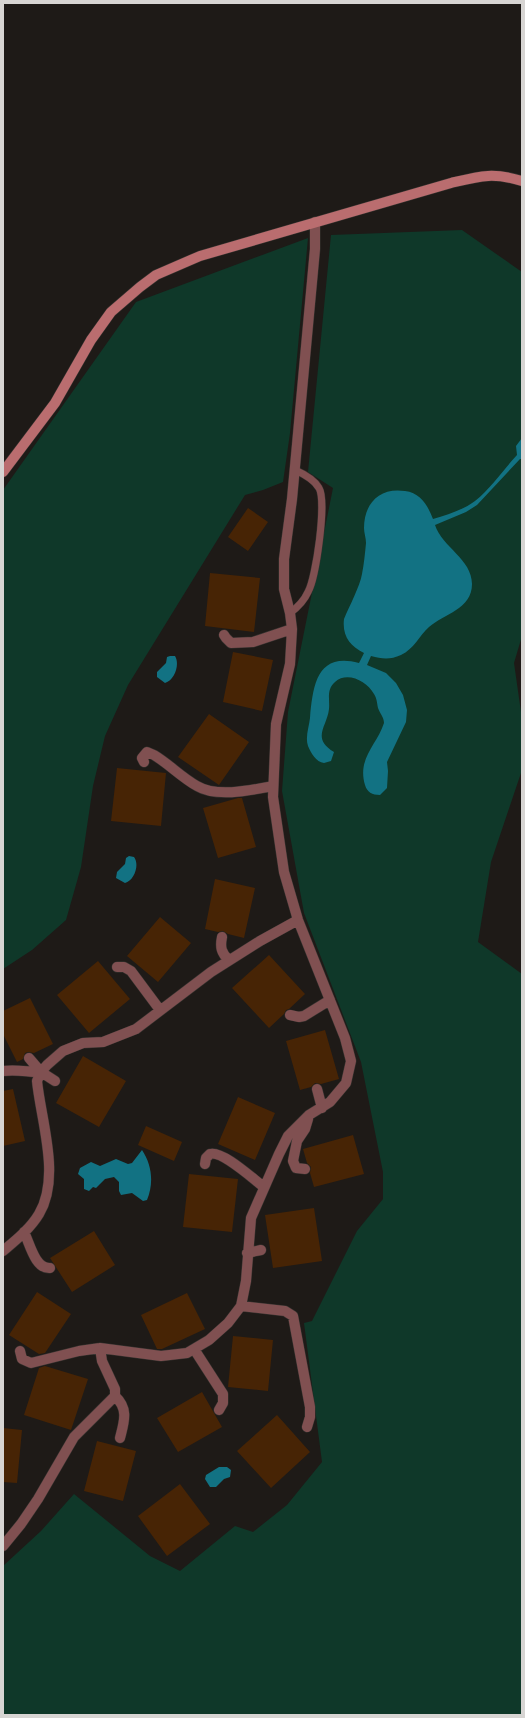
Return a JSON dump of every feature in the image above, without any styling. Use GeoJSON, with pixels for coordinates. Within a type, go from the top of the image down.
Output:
{"type":"FeatureCollection","features":[{"type":"Feature","properties":{"kind":"street"},"geometry":{"type":"LineString","coordinates":[[3,472],[55,403],[90,340],[111,312],[140,287],[163,272],[200,256],[479,176],[495,175],[522,181]]}},
{"type":"Feature","properties":{"kind":"street"},"geometry":{"type":"LineString","coordinates":[[20,1351],[22,1359],[31,1363],[79,1350],[100,1348],[133,1354],[161,1356],[187,1352],[209,1340],[228,1323],[241,1306],[246,1281],[247,1253],[251,1218],[288,1136],[309,1115],[330,1102],[346,1083],[351,1060],[345,1038],[298,920],[284,872],[273,797],[276,724],[290,664],[292,629],[284,589],[284,559],[295,470],[315,249],[315,222]]}},
{"type":"Feature","properties":{"kind":"street"},"geometry":{"type":"LineString","coordinates":[[224,635],[231,643],[245,645],[292,629]]}},
{"type":"Feature","properties":{"kind":"street"},"geometry":{"type":"LineString","coordinates":[[144,762],[142,758],[147,752],[185,774],[198,787],[215,796],[273,786]]}},
{"type":"Feature","properties":{"kind":"street"},"geometry":{"type":"LineString","coordinates":[[3,1252],[24,1232],[39,1213],[48,1190],[49,1161],[37,1081],[41,1072],[63,1051],[83,1043],[103,1042],[136,1029],[229,960],[260,940],[298,920]]}},
{"type":"Feature","properties":{"kind":"street"},"geometry":{"type":"LineString","coordinates":[[222,937],[221,950],[224,956],[229,960]]}},
{"type":"Feature","properties":{"kind":"street"},"geometry":{"type":"LineString","coordinates":[[117,967],[124,967],[133,970],[160,1010]]}},
{"type":"Feature","properties":{"kind":"street"},"geometry":{"type":"LineString","coordinates":[[290,1016],[304,1016],[330,1000]]}},
{"type":"Feature","properties":{"kind":"street"},"geometry":{"type":"LineString","coordinates":[[29,1058],[41,1072],[55,1081]]}},
{"type":"Feature","properties":{"kind":"street"},"geometry":{"type":"LineString","coordinates":[[3,1071],[14,1070],[41,1072]]}},
{"type":"Feature","properties":{"kind":"street"},"geometry":{"type":"LineString","coordinates":[[317,1089],[322,1108]]}},
{"type":"Feature","properties":{"kind":"street"},"geometry":{"type":"LineString","coordinates":[[305,1169],[296,1168],[293,1161],[297,1142],[305,1129],[309,1115]]}},
{"type":"Feature","properties":{"kind":"street"},"geometry":{"type":"LineString","coordinates":[[205,1164],[206,1158],[212,1153],[227,1156],[264,1187]]}},
{"type":"Feature","properties":{"kind":"street"},"geometry":{"type":"LineString","coordinates":[[24,1232],[39,1264],[46,1268],[50,1268]]}},
{"type":"Feature","properties":{"kind":"street"},"geometry":{"type":"LineString","coordinates":[[247,1253],[261,1250]]}},
{"type":"Feature","properties":{"kind":"street"},"geometry":{"type":"LineString","coordinates":[[241,1306],[285,1311],[293,1316],[310,1407],[310,1417],[307,1426]]}},
{"type":"Feature","properties":{"kind":"street"},"geometry":{"type":"LineString","coordinates":[[100,1348],[102,1361],[115,1389],[115,1396],[123,1406],[125,1413],[125,1420],[120,1438]]}},
{"type":"Feature","properties":{"kind":"street"},"geometry":{"type":"LineString","coordinates":[[194,1349],[223,1394],[224,1403],[219,1410]]}},
{"type":"Feature","properties":{"kind":"street"},"geometry":{"type":"LineString","coordinates":[[3,1546],[17,1530],[38,1499],[74,1438],[115,1396]]}},
{"type":"Feature","properties":{"kind":"lane"},"geometry":{"type":"LineString","coordinates":[[290,613],[300,605],[309,591],[318,547],[323,503],[319,488],[314,482],[295,470]]}},
{"type":"Feature","properties":{"kind":"green space"},"geometry":{"type":"Polygon","coordinates":[[[462,230],[522,272],[522,636],[514,663],[522,719],[522,770],[491,862],[478,942],[522,974],[522,1715],[3,1715],[3,1566],[41,1531],[74,1494],[150,1556],[180,1571],[235,1526],[253,1532],[287,1505],[322,1462],[304,1323],[312,1321],[357,1231],[383,1199],[383,1172],[361,1062],[304,913],[282,791],[288,712],[333,488],[308,472],[331,235],[462,230]]]}},
{"type":"Feature","properties":{"kind":"green space"},"geometry":{"type":"Polygon","coordinates":[[[308,238],[290,433],[283,482],[245,495],[128,685],[105,736],[93,786],[81,867],[66,920],[32,950],[3,969],[3,490],[136,302],[308,238]]]}},
{"type":"Feature","properties":{"kind":"water"},"geometry":{"type":"Polygon","coordinates":[[[522,438],[522,459],[520,459],[477,505],[466,512],[435,525],[444,540],[462,560],[471,575],[471,592],[467,599],[456,610],[429,627],[406,652],[397,657],[390,658],[371,656],[367,665],[386,673],[396,683],[403,695],[407,710],[406,722],[387,762],[387,788],[380,795],[372,794],[367,790],[365,785],[363,775],[364,767],[369,752],[384,723],[375,696],[367,685],[356,679],[345,677],[335,682],[330,688],[329,709],[322,732],[322,737],[323,742],[327,747],[334,752],[331,761],[324,763],[316,759],[309,749],[307,739],[313,694],[320,674],[326,667],[334,662],[345,661],[359,663],[364,653],[351,644],[348,640],[344,630],[344,619],[361,579],[366,543],[364,528],[367,511],[370,504],[381,494],[396,490],[411,492],[420,497],[429,509],[433,519],[460,510],[475,501],[492,485],[517,455],[516,446],[522,438]]]}},
{"type":"Feature","properties":{"kind":"water"},"geometry":{"type":"Polygon","coordinates":[[[175,656],[177,667],[171,679],[165,683],[157,677],[157,672],[166,663],[167,657],[175,656]]]}},
{"type":"Feature","properties":{"kind":"water"},"geometry":{"type":"Polygon","coordinates":[[[129,856],[134,857],[136,860],[136,868],[131,879],[125,883],[116,878],[117,872],[125,864],[126,858],[129,856]]]}},
{"type":"Feature","properties":{"kind":"water"},"geometry":{"type":"Polygon","coordinates":[[[142,1150],[148,1162],[151,1174],[151,1187],[147,1200],[143,1201],[132,1193],[121,1195],[119,1191],[119,1182],[114,1177],[105,1179],[96,1188],[93,1187],[89,1191],[84,1189],[84,1179],[78,1174],[80,1168],[91,1162],[100,1166],[116,1159],[128,1164],[132,1163],[142,1150]]]}},
{"type":"Feature","properties":{"kind":"water"},"geometry":{"type":"Polygon","coordinates":[[[219,1467],[227,1467],[231,1470],[230,1477],[224,1479],[216,1487],[210,1487],[205,1479],[206,1475],[219,1467]]]}},
{"type":"Feature","properties":{"kind":"building"},"geometry":{"type":"Polygon","coordinates":[[[248,508],[268,522],[248,551],[228,537],[248,508]]]}},
{"type":"Feature","properties":{"kind":"building"},"geometry":{"type":"Polygon","coordinates":[[[210,573],[260,578],[254,632],[205,626],[210,573]]]}},
{"type":"Feature","properties":{"kind":"building"},"geometry":{"type":"Polygon","coordinates":[[[233,652],[273,660],[262,711],[223,702],[233,652]]]}},
{"type":"Feature","properties":{"kind":"building"},"geometry":{"type":"Polygon","coordinates":[[[209,714],[249,742],[219,785],[178,757],[209,714]]]}},
{"type":"Feature","properties":{"kind":"building"},"geometry":{"type":"Polygon","coordinates":[[[117,768],[166,773],[161,826],[111,821],[117,768]]]}},
{"type":"Feature","properties":{"kind":"building"},"geometry":{"type":"Polygon","coordinates":[[[242,798],[256,847],[218,858],[203,808],[242,798]]]}},
{"type":"Feature","properties":{"kind":"building"},"geometry":{"type":"Polygon","coordinates":[[[215,879],[255,888],[244,938],[228,934],[223,931],[218,932],[205,929],[215,879]]]}},
{"type":"Feature","properties":{"kind":"building"},"geometry":{"type":"Polygon","coordinates":[[[160,917],[191,943],[158,982],[127,956],[160,917]]]}},
{"type":"Feature","properties":{"kind":"building"},"geometry":{"type":"Polygon","coordinates":[[[269,955],[305,994],[286,1010],[284,1014],[269,1028],[232,988],[269,955]]]}},
{"type":"Feature","properties":{"kind":"building"},"geometry":{"type":"Polygon","coordinates":[[[98,961],[130,999],[89,1033],[57,995],[98,961]]]}},
{"type":"Feature","properties":{"kind":"building"},"geometry":{"type":"Polygon","coordinates":[[[30,998],[53,1044],[34,1053],[25,1053],[23,1059],[17,1062],[3,1034],[3,1011],[30,998]]]}},
{"type":"Feature","properties":{"kind":"building"},"geometry":{"type":"Polygon","coordinates":[[[325,1030],[339,1079],[321,1084],[315,1083],[311,1087],[300,1090],[286,1041],[325,1030]]]}},
{"type":"Feature","properties":{"kind":"building"},"geometry":{"type":"Polygon","coordinates":[[[83,1056],[126,1081],[99,1127],[56,1103],[83,1056]]]}},
{"type":"Feature","properties":{"kind":"building"},"geometry":{"type":"Polygon","coordinates":[[[13,1089],[25,1141],[3,1146],[3,1091],[13,1089]]]}},
{"type":"Feature","properties":{"kind":"building"},"geometry":{"type":"Polygon","coordinates":[[[238,1097],[275,1113],[255,1160],[218,1144],[238,1097]]]}},
{"type":"Feature","properties":{"kind":"building"},"geometry":{"type":"Polygon","coordinates":[[[146,1126],[182,1142],[174,1161],[138,1145],[146,1126]]]}},
{"type":"Feature","properties":{"kind":"building"},"geometry":{"type":"Polygon","coordinates":[[[353,1135],[364,1174],[314,1187],[310,1173],[311,1167],[307,1163],[303,1149],[353,1135]]]}},
{"type":"Feature","properties":{"kind":"building"},"geometry":{"type":"Polygon","coordinates":[[[189,1174],[238,1179],[232,1232],[183,1227],[189,1174]]]}},
{"type":"Feature","properties":{"kind":"building"},"geometry":{"type":"Polygon","coordinates":[[[314,1208],[322,1261],[273,1268],[265,1215],[314,1208]]]}},
{"type":"Feature","properties":{"kind":"building"},"geometry":{"type":"Polygon","coordinates":[[[94,1231],[115,1265],[72,1292],[50,1258],[94,1231]]]}},
{"type":"Feature","properties":{"kind":"building"},"geometry":{"type":"Polygon","coordinates":[[[37,1292],[71,1314],[45,1353],[39,1354],[9,1335],[37,1292]]]}},
{"type":"Feature","properties":{"kind":"building"},"geometry":{"type":"Polygon","coordinates":[[[187,1293],[205,1329],[162,1349],[157,1349],[141,1315],[187,1293]]]}},
{"type":"Feature","properties":{"kind":"building"},"geometry":{"type":"Polygon","coordinates":[[[233,1336],[273,1340],[268,1391],[228,1387],[233,1336]]]}},
{"type":"Feature","properties":{"kind":"building"},"geometry":{"type":"Polygon","coordinates":[[[45,1366],[88,1379],[71,1430],[24,1415],[39,1368],[45,1366]]]}},
{"type":"Feature","properties":{"kind":"building"},"geometry":{"type":"Polygon","coordinates":[[[202,1392],[222,1427],[178,1452],[157,1418],[202,1392]]]}},
{"type":"Feature","properties":{"kind":"building"},"geometry":{"type":"Polygon","coordinates":[[[277,1415],[310,1452],[271,1488],[237,1451],[277,1415]]]}},
{"type":"Feature","properties":{"kind":"building"},"geometry":{"type":"Polygon","coordinates":[[[3,1428],[22,1430],[17,1483],[3,1482],[3,1428]]]}},
{"type":"Feature","properties":{"kind":"building"},"geometry":{"type":"Polygon","coordinates":[[[97,1441],[136,1451],[123,1501],[84,1491],[97,1441]]]}},
{"type":"Feature","properties":{"kind":"building"},"geometry":{"type":"Polygon","coordinates":[[[180,1484],[210,1524],[167,1556],[138,1516],[180,1484]]]}}]}
